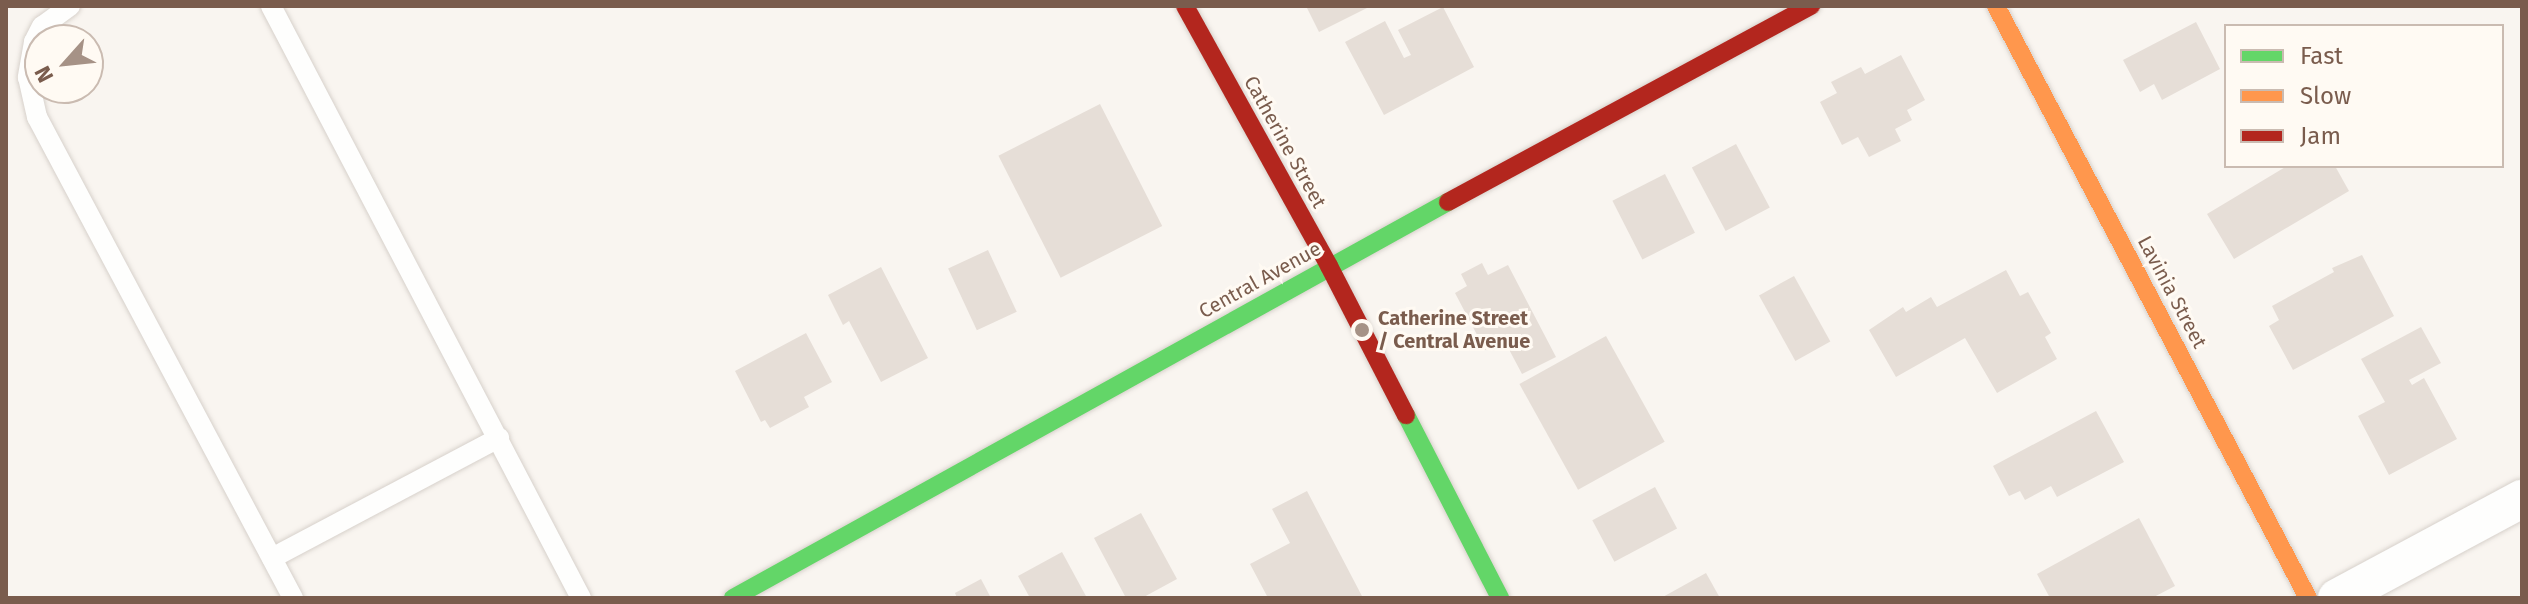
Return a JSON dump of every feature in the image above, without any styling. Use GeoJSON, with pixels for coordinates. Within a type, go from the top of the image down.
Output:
{"type":"FeatureCollection","features":[{"type":"Feature","properties":{"kind":"street","name":"Catherine Street"},"geometry":{"type":"LineString","coordinates":[[1185,6],[1329,266],[1500,598]]}},
{"type":"Feature","properties":{"kind":"street","name":"Central Avenue"},"geometry":{"type":"LineString","coordinates":[[733,598],[1329,266],[1811,6]]}},
{"type":"Feature","properties":{"kind":"street","name":"Lavinia Street"},"geometry":{"type":"LineString","coordinates":[[1996,6],[2308,598]]}},
{"type":"Feature","properties":{"kind":"street"},"geometry":{"type":"LineString","coordinates":[[2337,598],[2522,499]]}},
{"type":"Feature","properties":{"kind":"lane"},"geometry":{"type":"LineString","coordinates":[[70,6],[42,26],[31,52],[29,94],[37,117],[293,598]]}},
{"type":"Feature","properties":{"kind":"lane"},"geometry":{"type":"LineString","coordinates":[[271,6],[581,598]]}},
{"type":"Feature","properties":{"kind":"lane"},"geometry":{"type":"LineString","coordinates":[[272,558],[499,438]]}},
{"type":"Feature","properties":{"kind":"building"},"geometry":{"type":"Polygon","coordinates":[[[1306,6],[1371,6],[1319,32],[1306,6]]]}},
{"type":"Feature","properties":{"kind":"building"},"geometry":{"type":"Polygon","coordinates":[[[1443,7],[1474,67],[1384,115],[1345,42],[1385,21],[1404,58],[1411,55],[1398,30],[1443,7]]]}},
{"type":"Feature","properties":{"kind":"building"},"geometry":{"type":"Polygon","coordinates":[[[2196,22],[2220,69],[2162,100],[2154,84],[2140,92],[2123,60],[2196,22]]]}},
{"type":"Feature","properties":{"kind":"building"},"geometry":{"type":"Polygon","coordinates":[[[1901,55],[1925,100],[1907,110],[1912,120],[1895,129],[1901,141],[1869,157],[1858,137],[1842,145],[1820,102],[1837,93],[1831,82],[1861,67],[1865,74],[1901,55]]]}},
{"type":"Feature","properties":{"kind":"building"},"geometry":{"type":"Polygon","coordinates":[[[1100,104],[1162,226],[1061,278],[998,156],[1100,104]]]}},
{"type":"Feature","properties":{"kind":"building"},"geometry":{"type":"Polygon","coordinates":[[[1736,144],[1770,208],[1726,231],[1692,167],[1736,144]]]}},
{"type":"Feature","properties":{"kind":"building"},"geometry":{"type":"Polygon","coordinates":[[[2284,168],[2336,168],[2349,191],[2234,259],[2207,214],[2284,168]]]}},
{"type":"Feature","properties":{"kind":"building"},"geometry":{"type":"Polygon","coordinates":[[[1665,174],[1695,233],[1642,260],[1612,201],[1665,174]]]}},
{"type":"Feature","properties":{"kind":"building"},"geometry":{"type":"Polygon","coordinates":[[[988,250],[1017,312],[977,330],[948,269],[988,250]]]}},
{"type":"Feature","properties":{"kind":"building"},"geometry":{"type":"Polygon","coordinates":[[[2362,255],[2394,316],[2293,370],[2269,326],[2279,320],[2272,306],[2334,272],[2332,268],[2362,255]]]}},
{"type":"Feature","properties":{"kind":"building"},"geometry":{"type":"Polygon","coordinates":[[[1482,263],[1488,275],[1508,265],[1556,357],[1522,374],[1504,340],[1485,350],[1455,293],[1467,286],[1461,274],[1482,263]]]}},
{"type":"Feature","properties":{"kind":"building"},"geometry":{"type":"Polygon","coordinates":[[[881,267],[928,358],[881,382],[849,321],[843,325],[828,295],[881,267]]]}},
{"type":"Feature","properties":{"kind":"building"},"geometry":{"type":"Polygon","coordinates":[[[2006,270],[2020,296],[2028,292],[2051,333],[2045,337],[2057,359],[1997,393],[1965,338],[1896,377],[1869,330],[1903,307],[1906,312],[1931,297],[1937,307],[2006,270]]]}},
{"type":"Feature","properties":{"kind":"building"},"geometry":{"type":"Polygon","coordinates":[[[1794,276],[1830,342],[1795,361],[1759,295],[1794,276]]]}},
{"type":"Feature","properties":{"kind":"building"},"geometry":{"type":"Polygon","coordinates":[[[2421,327],[2441,363],[2409,380],[2412,385],[2424,378],[2457,439],[2389,475],[2358,416],[2385,402],[2361,359],[2421,327]]]}},
{"type":"Feature","properties":{"kind":"building"},"geometry":{"type":"Polygon","coordinates":[[[806,333],[832,382],[804,397],[809,407],[770,428],[765,420],[761,422],[735,371],[806,333]]]}},
{"type":"Feature","properties":{"kind":"building"},"geometry":{"type":"Polygon","coordinates":[[[1606,336],[1665,442],[1578,490],[1519,384],[1606,336]]]}},
{"type":"Feature","properties":{"kind":"building"},"geometry":{"type":"Polygon","coordinates":[[[2096,411],[2124,462],[2057,497],[2051,486],[2025,500],[2020,491],[2009,496],[1993,466],[2096,411]]]}},
{"type":"Feature","properties":{"kind":"building"},"geometry":{"type":"Polygon","coordinates":[[[1655,487],[1677,528],[1614,562],[1592,520],[1655,487]]]}},
{"type":"Feature","properties":{"kind":"building"},"geometry":{"type":"Polygon","coordinates":[[[1307,491],[1363,598],[1268,598],[1250,564],[1290,543],[1272,509],[1307,491]]]}},
{"type":"Feature","properties":{"kind":"building"},"geometry":{"type":"Polygon","coordinates":[[[1141,513],[1177,579],[1142,598],[1126,598],[1094,538],[1141,513]]]}},
{"type":"Feature","properties":{"kind":"building"},"geometry":{"type":"Polygon","coordinates":[[[2139,518],[2175,586],[2152,598],[2050,598],[2037,574],[2139,518]]]}},
{"type":"Feature","properties":{"kind":"building"},"geometry":{"type":"Polygon","coordinates":[[[1062,552],[1087,598],[1030,598],[1018,576],[1062,552]]]}},
{"type":"Feature","properties":{"kind":"building"},"geometry":{"type":"Polygon","coordinates":[[[1706,573],[1720,598],[1661,598],[1706,573]]]}},
{"type":"Feature","properties":{"kind":"building"},"geometry":{"type":"Polygon","coordinates":[[[981,579],[991,598],[957,598],[955,593],[981,579]]]}},
{"type":"Feature","properties":{"kind":"traffic: fast"},"geometry":{"type":"LineString","coordinates":[[733,598],[1448,202]]}},
{"type":"Feature","properties":{"kind":"traffic: fast"},"geometry":{"type":"LineString","coordinates":[[1406,415],[1500,598]]}},
{"type":"Feature","properties":{"kind":"traffic: slow"},"geometry":{"type":"LineString","coordinates":[[1996,6],[2308,598]]}},
{"type":"Feature","properties":{"kind":"traffic: jam"},"geometry":{"type":"LineString","coordinates":[[1185,6],[1329,266],[1406,415]]}},
{"type":"Feature","properties":{"kind":"traffic: jam"},"geometry":{"type":"LineString","coordinates":[[1448,202],[1811,6]]}},
{"type":"Feature","properties":{"kind":"place","name":"Catherine Street / Central Avenue"},"geometry":{"type":"Point","coordinates":[1362,330]}}]}
